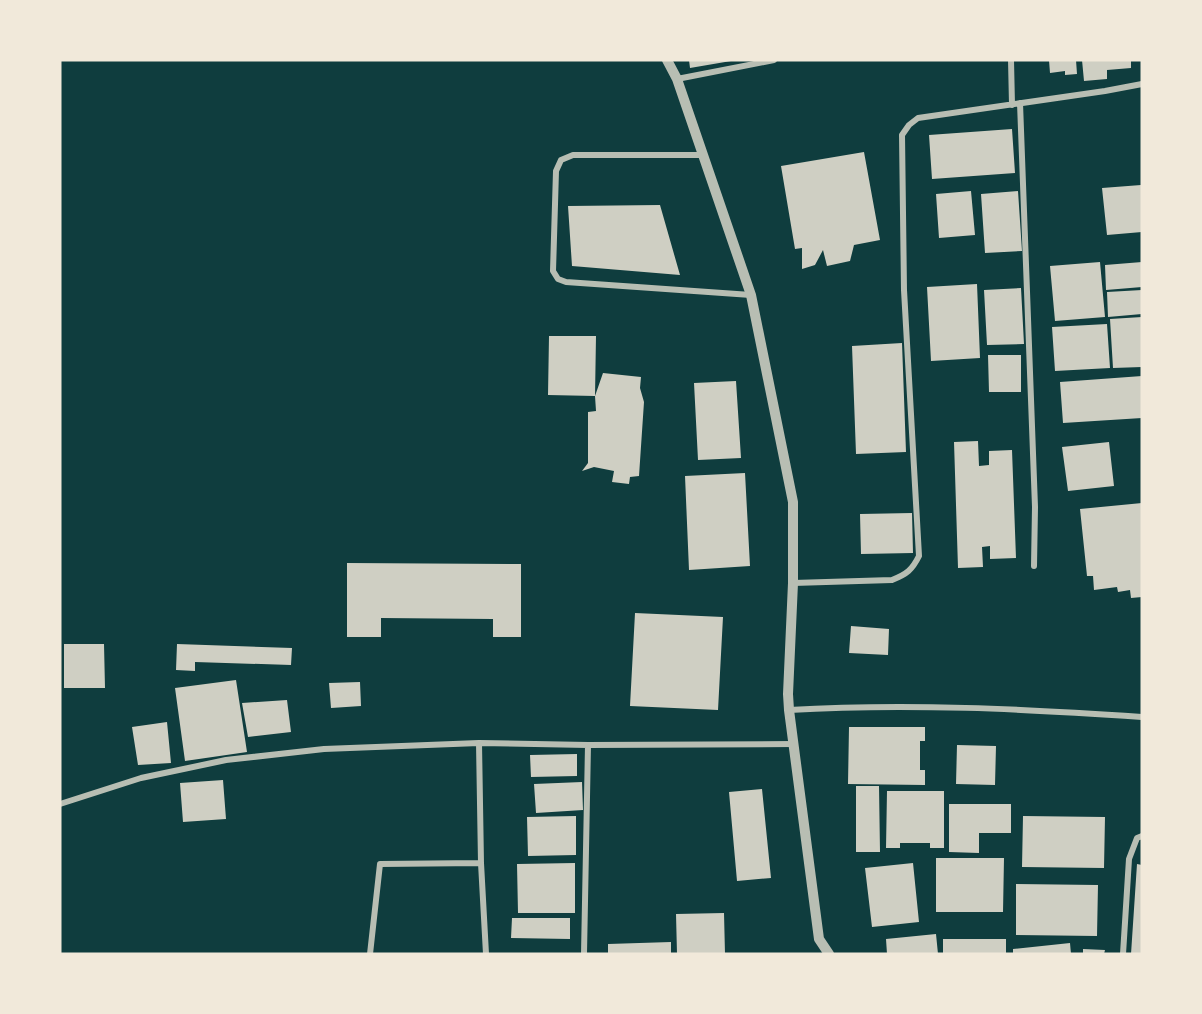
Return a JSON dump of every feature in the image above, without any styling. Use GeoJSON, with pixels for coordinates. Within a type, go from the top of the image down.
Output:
{"type":"FeatureCollection","features":[{"type":"Feature","properties":{"kind":"street"},"geometry":{"type":"LineString","coordinates":[[667,60],[677,79],[751,295],[793,502],[789,710],[819,939],[829,954]]}},
{"type":"Feature","properties":{"kind":"street"},"geometry":{"type":"LineString","coordinates":[[677,79],[774,60]]}},
{"type":"Feature","properties":{"kind":"street"},"geometry":{"type":"LineString","coordinates":[[1011,60],[1012,105]]}},
{"type":"Feature","properties":{"kind":"street"},"geometry":{"type":"LineString","coordinates":[[793,583],[892,579],[906,575],[919,556],[904,290],[902,135],[918,118],[1142,84]]}},
{"type":"Feature","properties":{"kind":"street"},"geometry":{"type":"LineString","coordinates":[[1020,103],[1035,507],[1034,566]]}},
{"type":"Feature","properties":{"kind":"street"},"geometry":{"type":"LineString","coordinates":[[703,155],[573,155],[561,160],[556,171],[553,271],[558,279],[566,282],[751,295]]}},
{"type":"Feature","properties":{"kind":"street"},"geometry":{"type":"LineString","coordinates":[[789,710],[905,706],[1019,709],[1142,717]]}},
{"type":"Feature","properties":{"kind":"street"},"geometry":{"type":"LineString","coordinates":[[60,804],[141,778],[226,760],[324,749],[479,742],[588,745],[794,744]]}},
{"type":"Feature","properties":{"kind":"street"},"geometry":{"type":"LineString","coordinates":[[479,742],[486,954]]}},
{"type":"Feature","properties":{"kind":"street"},"geometry":{"type":"LineString","coordinates":[[584,954],[588,745]]}},
{"type":"Feature","properties":{"kind":"street"},"geometry":{"type":"LineString","coordinates":[[1123,954],[1129,859],[1137,838],[1142,836]]}},
{"type":"Feature","properties":{"kind":"street"},"geometry":{"type":"LineString","coordinates":[[370,954],[380,864],[482,863]]}},
{"type":"Feature","properties":{"kind":"building"},"geometry":{"type":"Polygon","coordinates":[[[689,60],[731,60],[731,61],[690,68],[689,60]]]}},
{"type":"Feature","properties":{"kind":"building"},"geometry":{"type":"Polygon","coordinates":[[[1049,60],[1076,60],[1077,74],[1065,75],[1065,71],[1050,73],[1049,60]]]}},
{"type":"Feature","properties":{"kind":"building"},"geometry":{"type":"Polygon","coordinates":[[[1082,60],[1131,60],[1131,68],[1107,70],[1107,79],[1084,81],[1082,60]]]}},
{"type":"Feature","properties":{"kind":"building"},"geometry":{"type":"Polygon","coordinates":[[[1012,129],[1015,173],[932,179],[929,135],[1012,129]]]}},
{"type":"Feature","properties":{"kind":"building"},"geometry":{"type":"Polygon","coordinates":[[[864,152],[880,240],[854,245],[850,261],[827,266],[823,250],[815,265],[802,269],[802,248],[795,249],[781,166],[864,152]]]}},
{"type":"Feature","properties":{"kind":"building"},"geometry":{"type":"Polygon","coordinates":[[[1141,185],[1142,232],[1107,235],[1102,188],[1141,185]]]}},
{"type":"Feature","properties":{"kind":"building"},"geometry":{"type":"Polygon","coordinates":[[[971,191],[975,235],[939,238],[936,194],[971,191]]]}},
{"type":"Feature","properties":{"kind":"building"},"geometry":{"type":"Polygon","coordinates":[[[1018,191],[1022,251],[985,253],[981,194],[1018,191]]]}},
{"type":"Feature","properties":{"kind":"building"},"geometry":{"type":"Polygon","coordinates":[[[660,205],[680,275],[572,266],[568,206],[660,205]]]}},
{"type":"Feature","properties":{"kind":"building"},"geometry":{"type":"Polygon","coordinates":[[[1100,262],[1105,317],[1055,321],[1050,266],[1100,262]]]}},
{"type":"Feature","properties":{"kind":"building"},"geometry":{"type":"Polygon","coordinates":[[[1142,262],[1142,287],[1106,290],[1105,265],[1142,262]]]}},
{"type":"Feature","properties":{"kind":"building"},"geometry":{"type":"Polygon","coordinates":[[[977,284],[980,358],[931,361],[927,287],[977,284]]]}},
{"type":"Feature","properties":{"kind":"building"},"geometry":{"type":"Polygon","coordinates":[[[1021,288],[1024,344],[987,345],[984,290],[1021,288]]]}},
{"type":"Feature","properties":{"kind":"building"},"geometry":{"type":"Polygon","coordinates":[[[1142,290],[1142,314],[1108,317],[1107,292],[1142,290]]]}},
{"type":"Feature","properties":{"kind":"building"},"geometry":{"type":"Polygon","coordinates":[[[1142,317],[1142,367],[1113,368],[1110,319],[1142,317]]]}},
{"type":"Feature","properties":{"kind":"building"},"geometry":{"type":"Polygon","coordinates":[[[1107,324],[1110,368],[1055,371],[1052,327],[1107,324]]]}},
{"type":"Feature","properties":{"kind":"building"},"geometry":{"type":"Polygon","coordinates":[[[549,336],[596,336],[595,396],[548,395],[549,336]]]}},
{"type":"Feature","properties":{"kind":"building"},"geometry":{"type":"Polygon","coordinates":[[[902,343],[906,452],[856,454],[852,346],[902,343]]]}},
{"type":"Feature","properties":{"kind":"building"},"geometry":{"type":"Polygon","coordinates":[[[988,355],[1021,355],[1021,392],[989,392],[988,355]]]}},
{"type":"Feature","properties":{"kind":"building"},"geometry":{"type":"Polygon","coordinates":[[[603,373],[641,377],[640,388],[644,402],[639,476],[630,477],[629,484],[612,482],[614,471],[594,467],[582,471],[588,463],[588,412],[596,411],[595,396],[603,373]]]}},
{"type":"Feature","properties":{"kind":"building"},"geometry":{"type":"Polygon","coordinates":[[[1142,376],[1142,418],[1063,423],[1060,382],[1142,376]]]}},
{"type":"Feature","properties":{"kind":"building"},"geometry":{"type":"Polygon","coordinates":[[[736,381],[741,458],[698,460],[694,383],[736,381]]]}},
{"type":"Feature","properties":{"kind":"building"},"geometry":{"type":"Polygon","coordinates":[[[978,441],[979,466],[989,465],[989,451],[1012,450],[1016,558],[990,559],[990,546],[982,547],[983,567],[958,568],[954,442],[978,441]]]}},
{"type":"Feature","properties":{"kind":"building"},"geometry":{"type":"Polygon","coordinates":[[[1109,442],[1114,486],[1068,491],[1062,447],[1109,442]]]}},
{"type":"Feature","properties":{"kind":"building"},"geometry":{"type":"Polygon","coordinates":[[[745,473],[750,566],[689,570],[685,476],[745,473]]]}},
{"type":"Feature","properties":{"kind":"building"},"geometry":{"type":"Polygon","coordinates":[[[1142,503],[1142,597],[1131,598],[1130,590],[1118,592],[1117,587],[1094,590],[1093,576],[1087,576],[1080,509],[1142,503]]]}},
{"type":"Feature","properties":{"kind":"building"},"geometry":{"type":"Polygon","coordinates":[[[912,513],[913,553],[861,554],[860,514],[912,513]]]}},
{"type":"Feature","properties":{"kind":"building"},"geometry":{"type":"Polygon","coordinates":[[[347,563],[521,564],[521,637],[493,637],[493,619],[381,618],[381,637],[347,637],[347,563]]]}},
{"type":"Feature","properties":{"kind":"building"},"geometry":{"type":"Polygon","coordinates":[[[635,613],[723,617],[718,710],[630,706],[635,613]]]}},
{"type":"Feature","properties":{"kind":"building"},"geometry":{"type":"Polygon","coordinates":[[[851,626],[889,629],[888,655],[849,653],[851,626]]]}},
{"type":"Feature","properties":{"kind":"building"},"geometry":{"type":"Polygon","coordinates":[[[64,644],[104,644],[105,688],[64,688],[64,644]]]}},
{"type":"Feature","properties":{"kind":"building"},"geometry":{"type":"Polygon","coordinates":[[[177,644],[292,648],[291,665],[195,662],[195,671],[176,670],[177,644]]]}},
{"type":"Feature","properties":{"kind":"building"},"geometry":{"type":"Polygon","coordinates":[[[236,680],[247,752],[185,761],[175,688],[236,680]]]}},
{"type":"Feature","properties":{"kind":"building"},"geometry":{"type":"Polygon","coordinates":[[[360,682],[361,706],[331,708],[329,683],[360,682]]]}},
{"type":"Feature","properties":{"kind":"building"},"geometry":{"type":"Polygon","coordinates":[[[287,700],[291,732],[248,737],[242,703],[287,700]]]}},
{"type":"Feature","properties":{"kind":"building"},"geometry":{"type":"Polygon","coordinates":[[[167,722],[171,763],[138,765],[132,727],[167,722]]]}},
{"type":"Feature","properties":{"kind":"building"},"geometry":{"type":"Polygon","coordinates":[[[849,727],[925,727],[925,741],[920,741],[920,770],[925,770],[925,785],[848,784],[849,727]]]}},
{"type":"Feature","properties":{"kind":"building"},"geometry":{"type":"Polygon","coordinates":[[[957,745],[996,746],[995,785],[956,784],[957,745]]]}},
{"type":"Feature","properties":{"kind":"building"},"geometry":{"type":"Polygon","coordinates":[[[577,754],[577,776],[531,777],[530,755],[577,754]]]}},
{"type":"Feature","properties":{"kind":"building"},"geometry":{"type":"Polygon","coordinates":[[[223,780],[226,819],[183,822],[180,783],[223,780]]]}},
{"type":"Feature","properties":{"kind":"building"},"geometry":{"type":"Polygon","coordinates":[[[582,782],[583,810],[536,813],[534,784],[582,782]]]}},
{"type":"Feature","properties":{"kind":"building"},"geometry":{"type":"Polygon","coordinates":[[[856,786],[879,786],[880,852],[856,852],[856,786]]]}},
{"type":"Feature","properties":{"kind":"building"},"geometry":{"type":"Polygon","coordinates":[[[762,789],[771,878],[737,881],[729,792],[762,789]]]}},
{"type":"Feature","properties":{"kind":"building"},"geometry":{"type":"Polygon","coordinates":[[[887,791],[944,791],[944,848],[930,848],[930,843],[900,843],[900,848],[886,848],[887,791]]]}},
{"type":"Feature","properties":{"kind":"building"},"geometry":{"type":"Polygon","coordinates":[[[949,804],[1011,804],[1011,833],[979,833],[979,853],[949,852],[949,804]]]}},
{"type":"Feature","properties":{"kind":"building"},"geometry":{"type":"Polygon","coordinates":[[[576,816],[576,855],[528,856],[527,817],[576,816]]]}},
{"type":"Feature","properties":{"kind":"building"},"geometry":{"type":"Polygon","coordinates":[[[1023,816],[1105,817],[1104,868],[1022,867],[1023,816]]]}},
{"type":"Feature","properties":{"kind":"building"},"geometry":{"type":"Polygon","coordinates":[[[936,858],[1004,858],[1003,912],[936,912],[936,858]]]}},
{"type":"Feature","properties":{"kind":"building"},"geometry":{"type":"Polygon","coordinates":[[[575,863],[575,913],[518,913],[517,864],[575,863]]]}},
{"type":"Feature","properties":{"kind":"building"},"geometry":{"type":"Polygon","coordinates":[[[913,863],[919,922],[872,927],[865,868],[913,863]]]}},
{"type":"Feature","properties":{"kind":"building"},"geometry":{"type":"Polygon","coordinates":[[[1137,864],[1142,865],[1142,954],[1131,954],[1137,864]]]}},
{"type":"Feature","properties":{"kind":"building"},"geometry":{"type":"Polygon","coordinates":[[[1016,884],[1098,885],[1097,936],[1016,935],[1016,884]]]}},
{"type":"Feature","properties":{"kind":"building"},"geometry":{"type":"Polygon","coordinates":[[[724,913],[725,954],[677,954],[676,914],[724,913]]]}},
{"type":"Feature","properties":{"kind":"building"},"geometry":{"type":"Polygon","coordinates":[[[512,918],[570,918],[570,939],[511,938],[512,918]]]}},
{"type":"Feature","properties":{"kind":"building"},"geometry":{"type":"Polygon","coordinates":[[[936,934],[938,954],[887,954],[886,939],[936,934]]]}},
{"type":"Feature","properties":{"kind":"building"},"geometry":{"type":"Polygon","coordinates":[[[943,939],[1006,939],[1006,954],[943,954],[943,939]]]}},
{"type":"Feature","properties":{"kind":"building"},"geometry":{"type":"Polygon","coordinates":[[[671,942],[671,954],[608,954],[608,944],[671,942]]]}},
{"type":"Feature","properties":{"kind":"building"},"geometry":{"type":"Polygon","coordinates":[[[1070,943],[1071,954],[1013,954],[1013,949],[1070,943]]]}},
{"type":"Feature","properties":{"kind":"building"},"geometry":{"type":"Polygon","coordinates":[[[1083,949],[1105,950],[1104,954],[1083,954],[1083,949]]]}}]}
